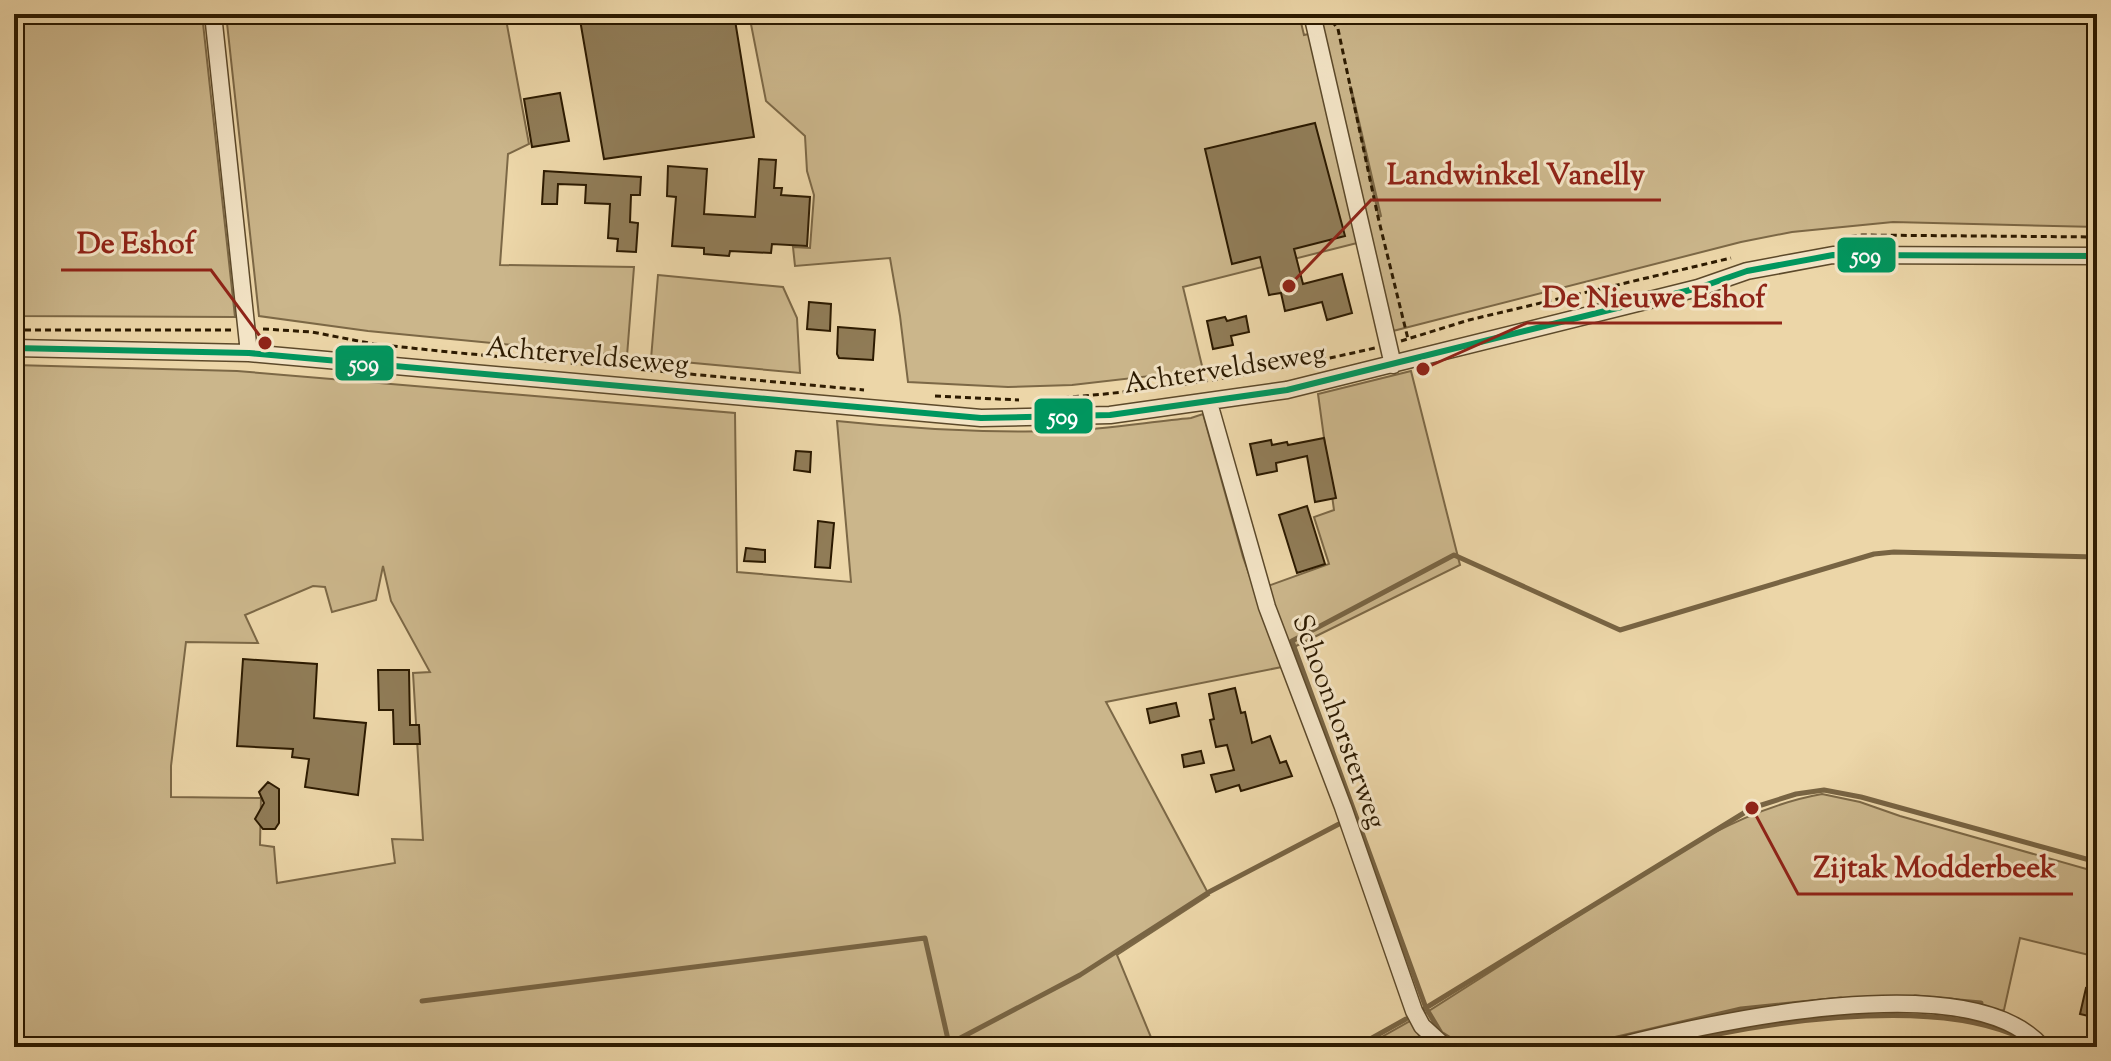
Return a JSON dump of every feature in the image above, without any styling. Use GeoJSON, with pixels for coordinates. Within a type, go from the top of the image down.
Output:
{"type":"FeatureCollection","features":[{"type":"Feature","properties":{"kind":"street"},"geometry":{"type":"LineString","coordinates":[[213,14],[249,353]]}},
{"type":"Feature","properties":{"kind":"street"},"geometry":{"type":"LineString","coordinates":[[1312,14],[1393,365]]}},
{"type":"Feature","properties":{"kind":"street","name":"Achterveldseweg"},"geometry":{"type":"LineString","coordinates":[[14,348],[249,353],[981,418],[1110,415],[1287,390],[1698,288],[1747,271],[1833,255],[2097,256]]}},
{"type":"Feature","properties":{"kind":"street","name":"Schoonhorsterweg"},"geometry":{"type":"LineString","coordinates":[[1209,403],[1267,607],[1343,807],[1414,1011],[1422,1026],[1445,1047]]}},
{"type":"Feature","properties":{"kind":"street"},"geometry":{"type":"LineString","coordinates":[[1615,1047],[1747,1017],[1828,1007],[1933,1005],[1985,1013],[2007,1020],[2033,1037],[2042,1047]]}},
{"type":"Feature","properties":{"kind":"path","name":"Achterveldseweg"},"geometry":{"type":"LineString","coordinates":[[1043,399],[1105,395],[1220,380],[1291,367],[1408,339],[1338,29],[1332,23],[1330,14]]}},
{"type":"Feature","properties":{"kind":"path","name":"Achterveldseweg"},"geometry":{"type":"LineString","coordinates":[[14,330],[271,328],[449,352],[869,390]]}},
{"type":"Feature","properties":{"kind":"path"},"geometry":{"type":"LineString","coordinates":[[933,396],[1027,400]]}},
{"type":"Feature","properties":{"kind":"shaded area"},"geometry":{"type":"Polygon","coordinates":[[[14,14],[202,14],[235,317],[14,316],[14,14]]]}},
{"type":"Feature","properties":{"kind":"shaded area"},"geometry":{"type":"Polygon","coordinates":[[[226,14],[505,14],[529,144],[508,154],[500,265],[634,267],[627,356],[368,331],[259,316],[226,14]]]}},
{"type":"Feature","properties":{"kind":"shaded area"},"geometry":{"type":"Polygon","coordinates":[[[749,14],[1299,14],[1304,35],[1318,32],[1314,14],[2097,14],[2097,227],[1893,222],[1792,232],[1741,242],[1393,331],[1369,240],[1183,287],[1203,370],[1072,385],[1008,387],[908,382],[890,258],[795,266],[793,247],[810,248],[814,195],[807,171],[805,136],[766,101],[749,14]],[[1350,87],[1379,217],[1351,87],[1350,87]]]}},
{"type":"Feature","properties":{"kind":"shaded area"},"geometry":{"type":"Polygon","coordinates":[[[658,275],[783,287],[797,318],[800,373],[651,359],[658,275]]]}},
{"type":"Feature","properties":{"kind":"shaded area"},"geometry":{"type":"Polygon","coordinates":[[[14,365],[237,371],[735,413],[737,572],[851,582],[837,421],[950,430],[1063,431],[1191,418],[1203,414],[1243,557],[1282,667],[1106,702],[1209,895],[1117,955],[1155,1047],[14,1047],[14,365]],[[383,566],[376,600],[332,612],[325,587],[313,586],[245,615],[258,643],[186,642],[171,766],[171,797],[261,798],[260,845],[274,847],[277,883],[395,863],[392,839],[423,840],[413,673],[430,672],[391,601],[383,566]]]}},
{"type":"Feature","properties":{"kind":"shaded area"},"geometry":{"type":"Polygon","coordinates":[[[1411,371],[1460,565],[1288,650],[1265,587],[1329,564],[1314,517],[1334,510],[1318,394],[1411,371]]]}},
{"type":"Feature","properties":{"kind":"shaded area"},"geometry":{"type":"Polygon","coordinates":[[[1822,794],[1860,802],[2097,872],[2097,957],[2020,938],[2004,1010],[2000,1011],[1922,1002],[1673,1029],[1597,1047],[1455,1047],[1444,1041],[1421,1016],[1702,839],[1761,812],[1822,794]]]}},
{"type":"Feature","properties":{"kind":"shaded area"},"geometry":{"type":"Polygon","coordinates":[[[1412,1020],[1421,1040],[1419,1047],[1364,1047],[1412,1020]]]}},
{"type":"Feature","properties":{"kind":"building"},"geometry":{"type":"Polygon","coordinates":[[[579,14],[734,14],[754,137],[604,159],[579,14]]]}},
{"type":"Feature","properties":{"kind":"building"},"geometry":{"type":"Polygon","coordinates":[[[560,93],[569,141],[532,147],[524,99],[560,93]]]}},
{"type":"Feature","properties":{"kind":"building"},"geometry":{"type":"Polygon","coordinates":[[[1315,123],[1345,236],[1294,249],[1303,284],[1342,274],[1352,313],[1327,320],[1322,302],[1285,311],[1281,293],[1269,295],[1260,257],[1232,264],[1205,149],[1315,123]]]}},
{"type":"Feature","properties":{"kind":"building"},"geometry":{"type":"Polygon","coordinates":[[[759,159],[776,160],[774,188],[782,188],[781,195],[810,197],[807,246],[772,244],[771,253],[730,251],[729,256],[704,254],[704,248],[672,246],[676,197],[667,196],[668,166],[707,169],[704,214],[755,217],[759,159]]]}},
{"type":"Feature","properties":{"kind":"building"},"geometry":{"type":"Polygon","coordinates":[[[544,171],[641,177],[640,195],[631,195],[630,222],[638,223],[636,252],[617,251],[618,239],[608,238],[610,204],[585,203],[586,185],[558,184],[557,204],[542,204],[544,171]]]}},
{"type":"Feature","properties":{"kind":"building"},"geometry":{"type":"Polygon","coordinates":[[[809,302],[831,304],[830,331],[807,329],[809,302]]]}},
{"type":"Feature","properties":{"kind":"building"},"geometry":{"type":"Polygon","coordinates":[[[1246,316],[1249,332],[1231,336],[1233,345],[1213,349],[1207,321],[1225,317],[1227,321],[1246,316]]]}},
{"type":"Feature","properties":{"kind":"building"},"geometry":{"type":"Polygon","coordinates":[[[838,327],[875,330],[873,360],[839,358],[838,327]]]}},
{"type":"Feature","properties":{"kind":"building"},"geometry":{"type":"Polygon","coordinates":[[[1324,438],[1336,498],[1315,502],[1307,456],[1276,463],[1277,471],[1257,475],[1250,444],[1271,440],[1272,445],[1287,442],[1288,445],[1324,438]]]}},
{"type":"Feature","properties":{"kind":"building"},"geometry":{"type":"Polygon","coordinates":[[[796,451],[811,452],[810,472],[794,470],[796,451]]]}},
{"type":"Feature","properties":{"kind":"building"},"geometry":{"type":"Polygon","coordinates":[[[1307,506],[1325,564],[1297,573],[1279,515],[1307,506]]]}},
{"type":"Feature","properties":{"kind":"building"},"geometry":{"type":"Polygon","coordinates":[[[818,521],[834,523],[830,568],[815,567],[818,521]]]}},
{"type":"Feature","properties":{"kind":"building"},"geometry":{"type":"Polygon","coordinates":[[[746,548],[765,550],[765,562],[744,561],[746,548]]]}},
{"type":"Feature","properties":{"kind":"building"},"geometry":{"type":"Polygon","coordinates":[[[243,659],[317,664],[314,718],[366,723],[358,795],[305,787],[309,759],[292,757],[293,749],[237,746],[243,659]]]}},
{"type":"Feature","properties":{"kind":"building"},"geometry":{"type":"Polygon","coordinates":[[[378,670],[409,670],[410,725],[419,725],[420,744],[394,744],[393,710],[379,710],[378,670]]]}},
{"type":"Feature","properties":{"kind":"building"},"geometry":{"type":"Polygon","coordinates":[[[1235,688],[1241,713],[1245,712],[1252,743],[1270,736],[1280,763],[1286,761],[1292,776],[1241,791],[1239,785],[1216,792],[1211,775],[1234,770],[1227,745],[1216,747],[1210,720],[1214,719],[1209,694],[1235,688]]]}},
{"type":"Feature","properties":{"kind":"building"},"geometry":{"type":"Polygon","coordinates":[[[1176,703],[1179,716],[1150,723],[1147,709],[1176,703]]]}},
{"type":"Feature","properties":{"kind":"building"},"geometry":{"type":"Polygon","coordinates":[[[1201,751],[1204,763],[1184,767],[1182,755],[1201,751]]]}},
{"type":"Feature","properties":{"kind":"building"},"geometry":{"type":"Polygon","coordinates":[[[268,782],[279,789],[279,823],[275,829],[263,829],[255,819],[264,803],[259,792],[268,782]]]}},
{"type":"Feature","properties":{"kind":"building"},"geometry":{"type":"Polygon","coordinates":[[[2086,988],[2097,990],[2097,1018],[2080,1014],[2086,988]]]}},
{"type":"Feature","properties":{"kind":"waterway"},"geometry":{"type":"LineString","coordinates":[[1463,1047],[1441,1033],[1426,1008],[1292,641],[1454,555],[1620,630],[1874,554],[2097,557]]}},
{"type":"Feature","properties":{"kind":"waterway"},"geometry":{"type":"LineString","coordinates":[[1424,1009],[1752,808],[1796,794],[1824,790],[1861,797],[2097,862]]}},
{"type":"Feature","properties":{"kind":"waterway"},"geometry":{"type":"LineString","coordinates":[[422,1001],[925,938],[949,1044],[1080,975],[1209,892],[1339,824]]}},
{"type":"Feature","properties":{"kind":"waterway"},"geometry":{"type":"LineString","coordinates":[[1915,997],[1981,1003]]}},
{"type":"Feature","properties":{"kind":"waterway"},"geometry":{"type":"LineString","coordinates":[[1579,1047],[1741,1009],[1841,999]]}},
{"type":"Feature","properties":{"kind":"waterway"},"geometry":{"type":"LineString","coordinates":[[1662,1047],[1790,1023],[1886,1016],[1932,1017],[1975,1023],[2012,1034]]}},
{"type":"Feature","properties":{"kind":"waterway"},"geometry":{"type":"LineString","coordinates":[[1356,1047],[1406,1019]]}},
{"type":"Feature","properties":{"kind":"transit line","name":"509"},"geometry":{"type":"LineString","coordinates":[[14,348],[249,353],[981,418],[1110,415],[1287,390],[1698,288],[1747,271],[1833,255],[2097,256]]}},
{"type":"Feature","properties":{"kind":"place","name":"Landwinkel Vanelly"},"geometry":{"type":"Point","coordinates":[1289,286]}},
{"type":"Feature","properties":{"kind":"place","name":"De Eshof"},"geometry":{"type":"Point","coordinates":[265,343]}},
{"type":"Feature","properties":{"kind":"place","name":"De Nieuwe Eshof"},"geometry":{"type":"Point","coordinates":[1423,369]}},
{"type":"Feature","properties":{"kind":"place","name":"Zijtak Modderbeek"},"geometry":{"type":"Point","coordinates":[1752,808]}}]}
